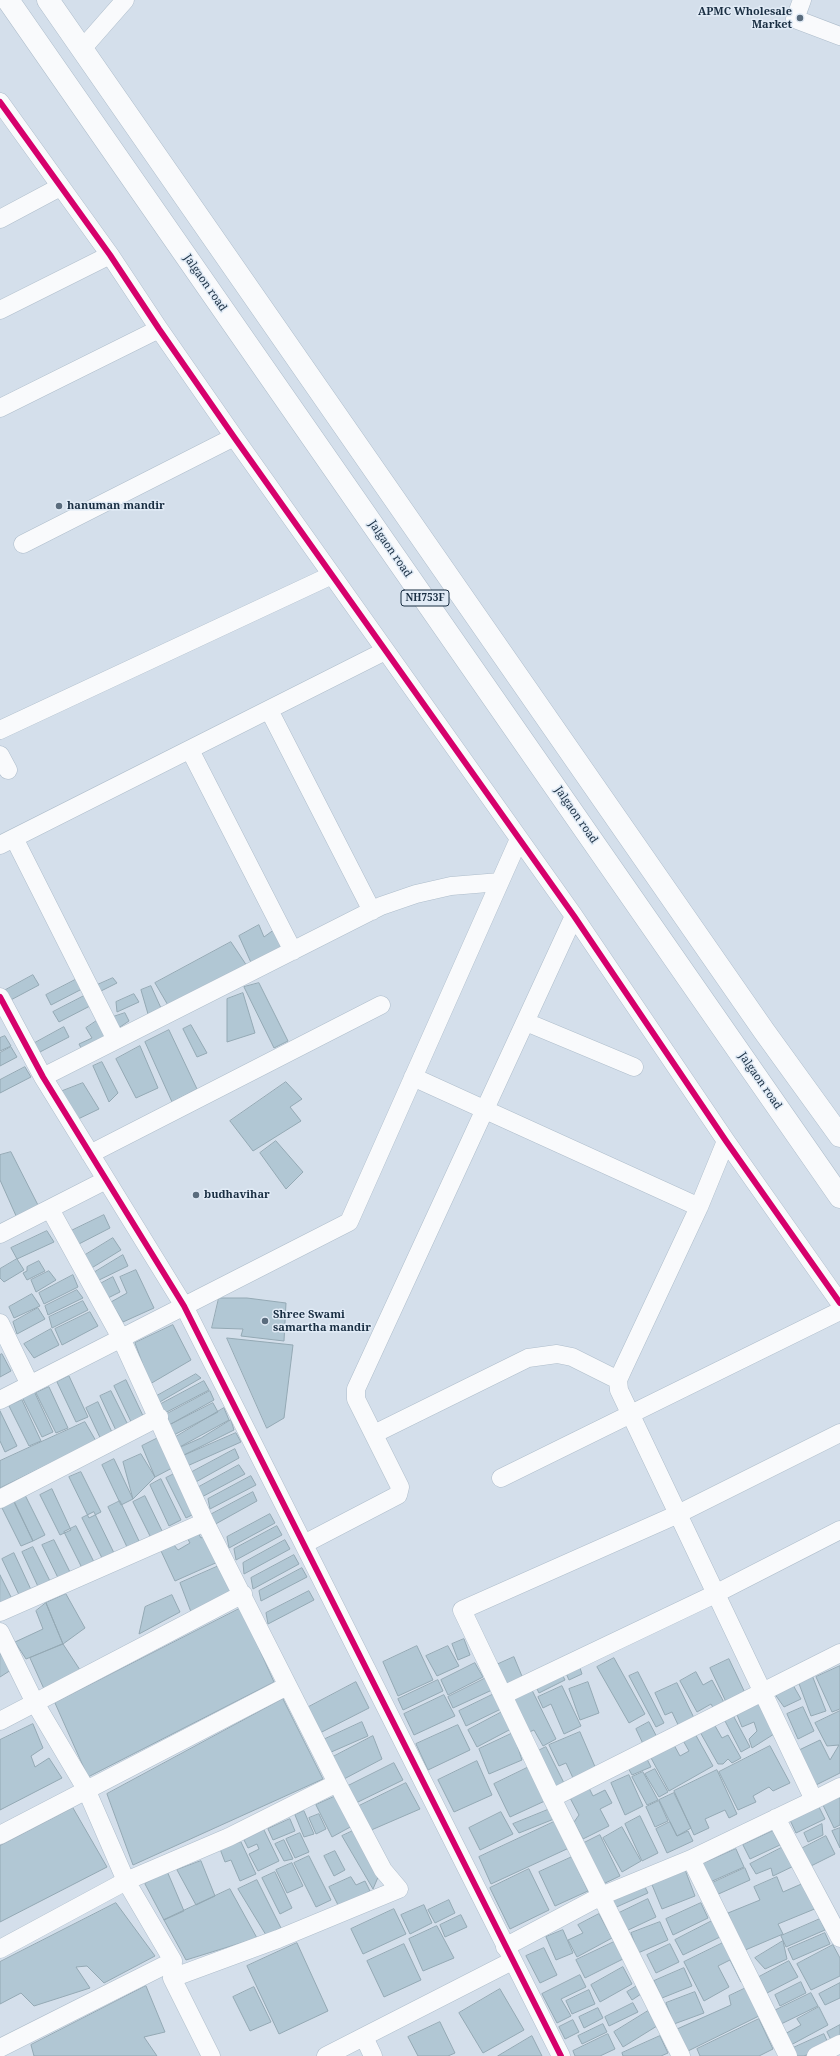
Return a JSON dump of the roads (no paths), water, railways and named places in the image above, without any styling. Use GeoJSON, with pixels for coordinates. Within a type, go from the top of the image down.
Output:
{"type":"FeatureCollection","features":[{"type":"Feature","properties":{"kind":"highway","name":"Jalgaon road"},"geometry":{"type":"LineString","coordinates":[[8,0],[840,1197]]}},
{"type":"Feature","properties":{"kind":"highway","name":"NH753F"},"geometry":{"type":"LineString","coordinates":[[48,0],[759,1024],[840,1136]]}},
{"type":"Feature","properties":{"kind":"street"},"geometry":{"type":"LineString","coordinates":[[82,49],[126,0]]}},
{"type":"Feature","properties":{"kind":"street"},"geometry":{"type":"LineString","coordinates":[[802,0],[795,19],[840,36]]}},
{"type":"Feature","properties":{"kind":"street"},"geometry":{"type":"LineString","coordinates":[[0,102],[110,255],[234,437],[574,916],[726,1141],[840,1303]]}},
{"type":"Feature","properties":{"kind":"street"},"geometry":{"type":"LineString","coordinates":[[0,219],[60,187]]}},
{"type":"Feature","properties":{"kind":"street"},"geometry":{"type":"LineString","coordinates":[[0,310],[110,255]]}},
{"type":"Feature","properties":{"kind":"street"},"geometry":{"type":"LineString","coordinates":[[0,408],[159,329]]}},
{"type":"Feature","properties":{"kind":"street"},"geometry":{"type":"LineString","coordinates":[[23,544],[234,437]]}},
{"type":"Feature","properties":{"kind":"street"},"geometry":{"type":"LineString","coordinates":[[0,730],[332,575]]}},
{"type":"Feature","properties":{"kind":"street"},"geometry":{"type":"LineString","coordinates":[[116,1040],[7,842],[385,651]]}},
{"type":"Feature","properties":{"kind":"street"},"geometry":{"type":"LineString","coordinates":[[269,710],[372,911]]}},
{"type":"Feature","properties":{"kind":"street"},"geometry":{"type":"LineString","coordinates":[[190,750],[293,951]]}},
{"type":"Feature","properties":{"kind":"street"},"geometry":{"type":"LineString","coordinates":[[0,754],[8,770]]}},
{"type":"Feature","properties":{"kind":"street"},"geometry":{"type":"LineString","coordinates":[[0,1400],[349,1222],[519,839]]}},
{"type":"Feature","properties":{"kind":"street"},"geometry":{"type":"LineString","coordinates":[[43,1077],[372,911],[416,894],[451,886],[500,882]]}},
{"type":"Feature","properties":{"kind":"street"},"geometry":{"type":"LineString","coordinates":[[304,1544],[398,1495],[400,1488],[356,1399],[356,1389],[486,1110],[574,916]]}},
{"type":"Feature","properties":{"kind":"street"},"geometry":{"type":"LineString","coordinates":[[0,997],[43,1077],[184,1306],[561,2056]]}},
{"type":"Feature","properties":{"kind":"street"},"geometry":{"type":"LineString","coordinates":[[90,1154],[381,1005]]}},
{"type":"Feature","properties":{"kind":"street"},"geometry":{"type":"LineString","coordinates":[[526,1022],[634,1067]]}},
{"type":"Feature","properties":{"kind":"street"},"geometry":{"type":"LineString","coordinates":[[413,1077],[699,1207]]}},
{"type":"Feature","properties":{"kind":"street"},"geometry":{"type":"LineString","coordinates":[[726,1141],[699,1207],[618,1380],[619,1390],[676,1515],[814,1800]]}},
{"type":"Feature","properties":{"kind":"street"},"geometry":{"type":"LineString","coordinates":[[0,1234],[106,1180]]}},
{"type":"Feature","properties":{"kind":"street"},"geometry":{"type":"LineString","coordinates":[[0,2048],[172,1970],[278,1939],[399,1889],[383,1870],[336,1783],[205,1522],[121,1338],[50,1209]]}},
{"type":"Feature","properties":{"kind":"street"},"geometry":{"type":"LineString","coordinates":[[501,1478],[840,1311]]}},
{"type":"Feature","properties":{"kind":"street"},"geometry":{"type":"LineString","coordinates":[[0,1323],[30,1384]]}},
{"type":"Feature","properties":{"kind":"street"},"geometry":{"type":"LineString","coordinates":[[374,1434],[528,1358],[557,1354],[572,1357],[618,1380]]}},
{"type":"Feature","properties":{"kind":"street"},"geometry":{"type":"LineString","coordinates":[[0,1498],[158,1418]]}},
{"type":"Feature","properties":{"kind":"street"},"geometry":{"type":"LineString","coordinates":[[681,2056],[552,1798],[462,1610],[676,1515],[840,1433]]}},
{"type":"Feature","properties":{"kind":"street"},"geometry":{"type":"LineString","coordinates":[[0,1612],[205,1522]]}},
{"type":"Feature","properties":{"kind":"street"},"geometry":{"type":"LineString","coordinates":[[503,1695],[715,1594],[840,1530]]}},
{"type":"Feature","properties":{"kind":"street"},"geometry":{"type":"LineString","coordinates":[[0,1721],[242,1594]]}},
{"type":"Feature","properties":{"kind":"street"},"geometry":{"type":"LineString","coordinates":[[0,1632],[35,1703],[86,1790],[126,1881],[172,1970],[211,2056]]}},
{"type":"Feature","properties":{"kind":"street"},"geometry":{"type":"LineString","coordinates":[[552,1798],[840,1653]]}},
{"type":"Feature","properties":{"kind":"street"},"geometry":{"type":"LineString","coordinates":[[0,1835],[288,1686]]}},
{"type":"Feature","properties":{"kind":"street"},"geometry":{"type":"LineString","coordinates":[[0,1949],[126,1881],[229,1837],[336,1783]]}},
{"type":"Feature","properties":{"kind":"street"},"geometry":{"type":"LineString","coordinates":[[326,2056],[364,2037],[509,1954],[601,1896],[691,1859],[840,1787]]}},
{"type":"Feature","properties":{"kind":"street"},"geometry":{"type":"LineString","coordinates":[[776,1818],[840,1938]]}},
{"type":"Feature","properties":{"kind":"street"},"geometry":{"type":"LineString","coordinates":[[691,1859],[788,2056]]}},
{"type":"Feature","properties":{"kind":"street"},"geometry":{"type":"LineString","coordinates":[[364,2037],[373,2056]]}},
{"type":"Feature","properties":{"kind":"street"},"geometry":{"type":"LineString","coordinates":[[816,2056],[840,2044]]}},
{"type":"Feature","properties":{"kind":"place","name":"APMC Wholesale Market"},"geometry":{"type":"Point","coordinates":[800,18]}},
{"type":"Feature","properties":{"kind":"place","name":"hanuman mandir"},"geometry":{"type":"Point","coordinates":[59,506]}},
{"type":"Feature","properties":{"kind":"place","name":"budhavihar"},"geometry":{"type":"Point","coordinates":[196,1195]}},
{"type":"Feature","properties":{"kind":"place","name":"Shree Swami samartha mandir"},"geometry":{"type":"Point","coordinates":[265,1321]}}]}
